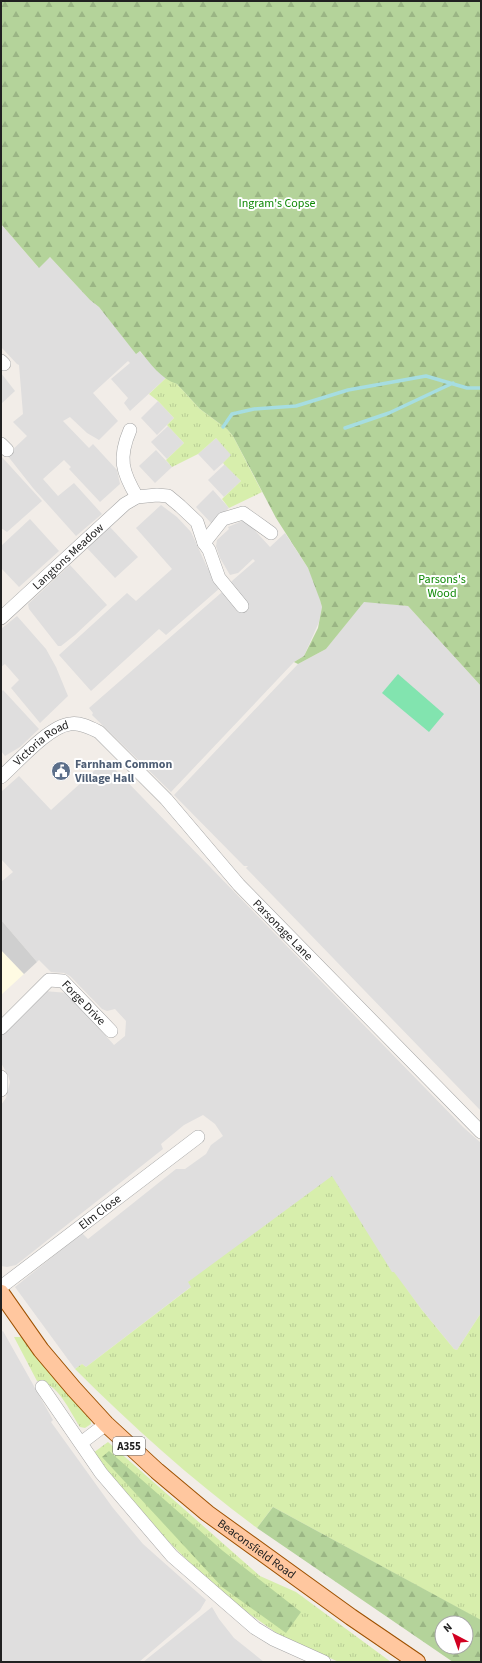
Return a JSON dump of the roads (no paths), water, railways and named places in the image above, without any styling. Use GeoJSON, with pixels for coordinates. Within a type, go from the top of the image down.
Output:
{"type":"FeatureCollection","features":[{"type":"Feature","properties":{"kind":"main road","name":"Beaconsfield Road"},"geometry":{"type":"LineString","coordinates":[[2,1295],[41,1350],[106,1424],[157,1471],[207,1513],[417,1662]]}},
{"type":"Feature","properties":{"kind":"street"},"geometry":{"type":"LineString","coordinates":[[130,430],[124,450],[122,467],[129,484],[137,497],[168,496],[197,522],[219,578],[242,606]]}},
{"type":"Feature","properties":{"kind":"street","name":"Langtons Meadow"},"geometry":{"type":"LineString","coordinates":[[1,618],[125,504],[137,497]]}},
{"type":"Feature","properties":{"kind":"street"},"geometry":{"type":"LineString","coordinates":[[204,543],[223,519],[244,513],[271,533]]}},
{"type":"Feature","properties":{"kind":"street","name":"Victoria Road"},"geometry":{"type":"LineString","coordinates":[[1,777],[38,742],[58,728],[70,724],[88,726]]}},
{"type":"Feature","properties":{"kind":"street","name":"Parsonage Lane"},"geometry":{"type":"LineString","coordinates":[[88,726],[99,732],[166,800],[239,885],[481,1132]]}},
{"type":"Feature","properties":{"kind":"street","name":"Forge Drive"},"geometry":{"type":"LineString","coordinates":[[1,1028],[49,980],[63,981],[111,1031]]}},
{"type":"Feature","properties":{"kind":"street"},"geometry":{"type":"LineString","coordinates":[[1,1077],[1,1090]]}},
{"type":"Feature","properties":{"kind":"street","name":"Elm Close"},"geometry":{"type":"LineString","coordinates":[[2,1295],[198,1137]]}},
{"type":"Feature","properties":{"kind":"street"},"geometry":{"type":"LineString","coordinates":[[42,1387],[101,1473],[172,1556],[255,1628],[272,1639],[324,1662]]}},
{"type":"Feature","properties":{"kind":"street"},"geometry":{"type":"LineString","coordinates":[[81,1443],[106,1424]]}},
{"type":"Feature","properties":{"kind":"waterway"},"geometry":{"type":"LineString","coordinates":[[223,427],[232,414],[254,409],[296,406],[348,390],[426,376],[467,388],[481,388]]}},
{"type":"Feature","properties":{"kind":"waterway"},"geometry":{"type":"LineString","coordinates":[[345,428],[389,413],[453,383]]}},
{"type":"Feature","properties":{"kind":"place","name":"Farnham Common Village Hall"},"geometry":{"type":"Point","coordinates":[61,771]}},
{"type":"Feature","properties":{"kind":"park label","name":"Ingram's Copse"},"geometry":{"type":"Point","coordinates":[277,203]}},
{"type":"Feature","properties":{"kind":"park label","name":"Parsons's Wood"},"geometry":{"type":"Point","coordinates":[442,586]}}]}
